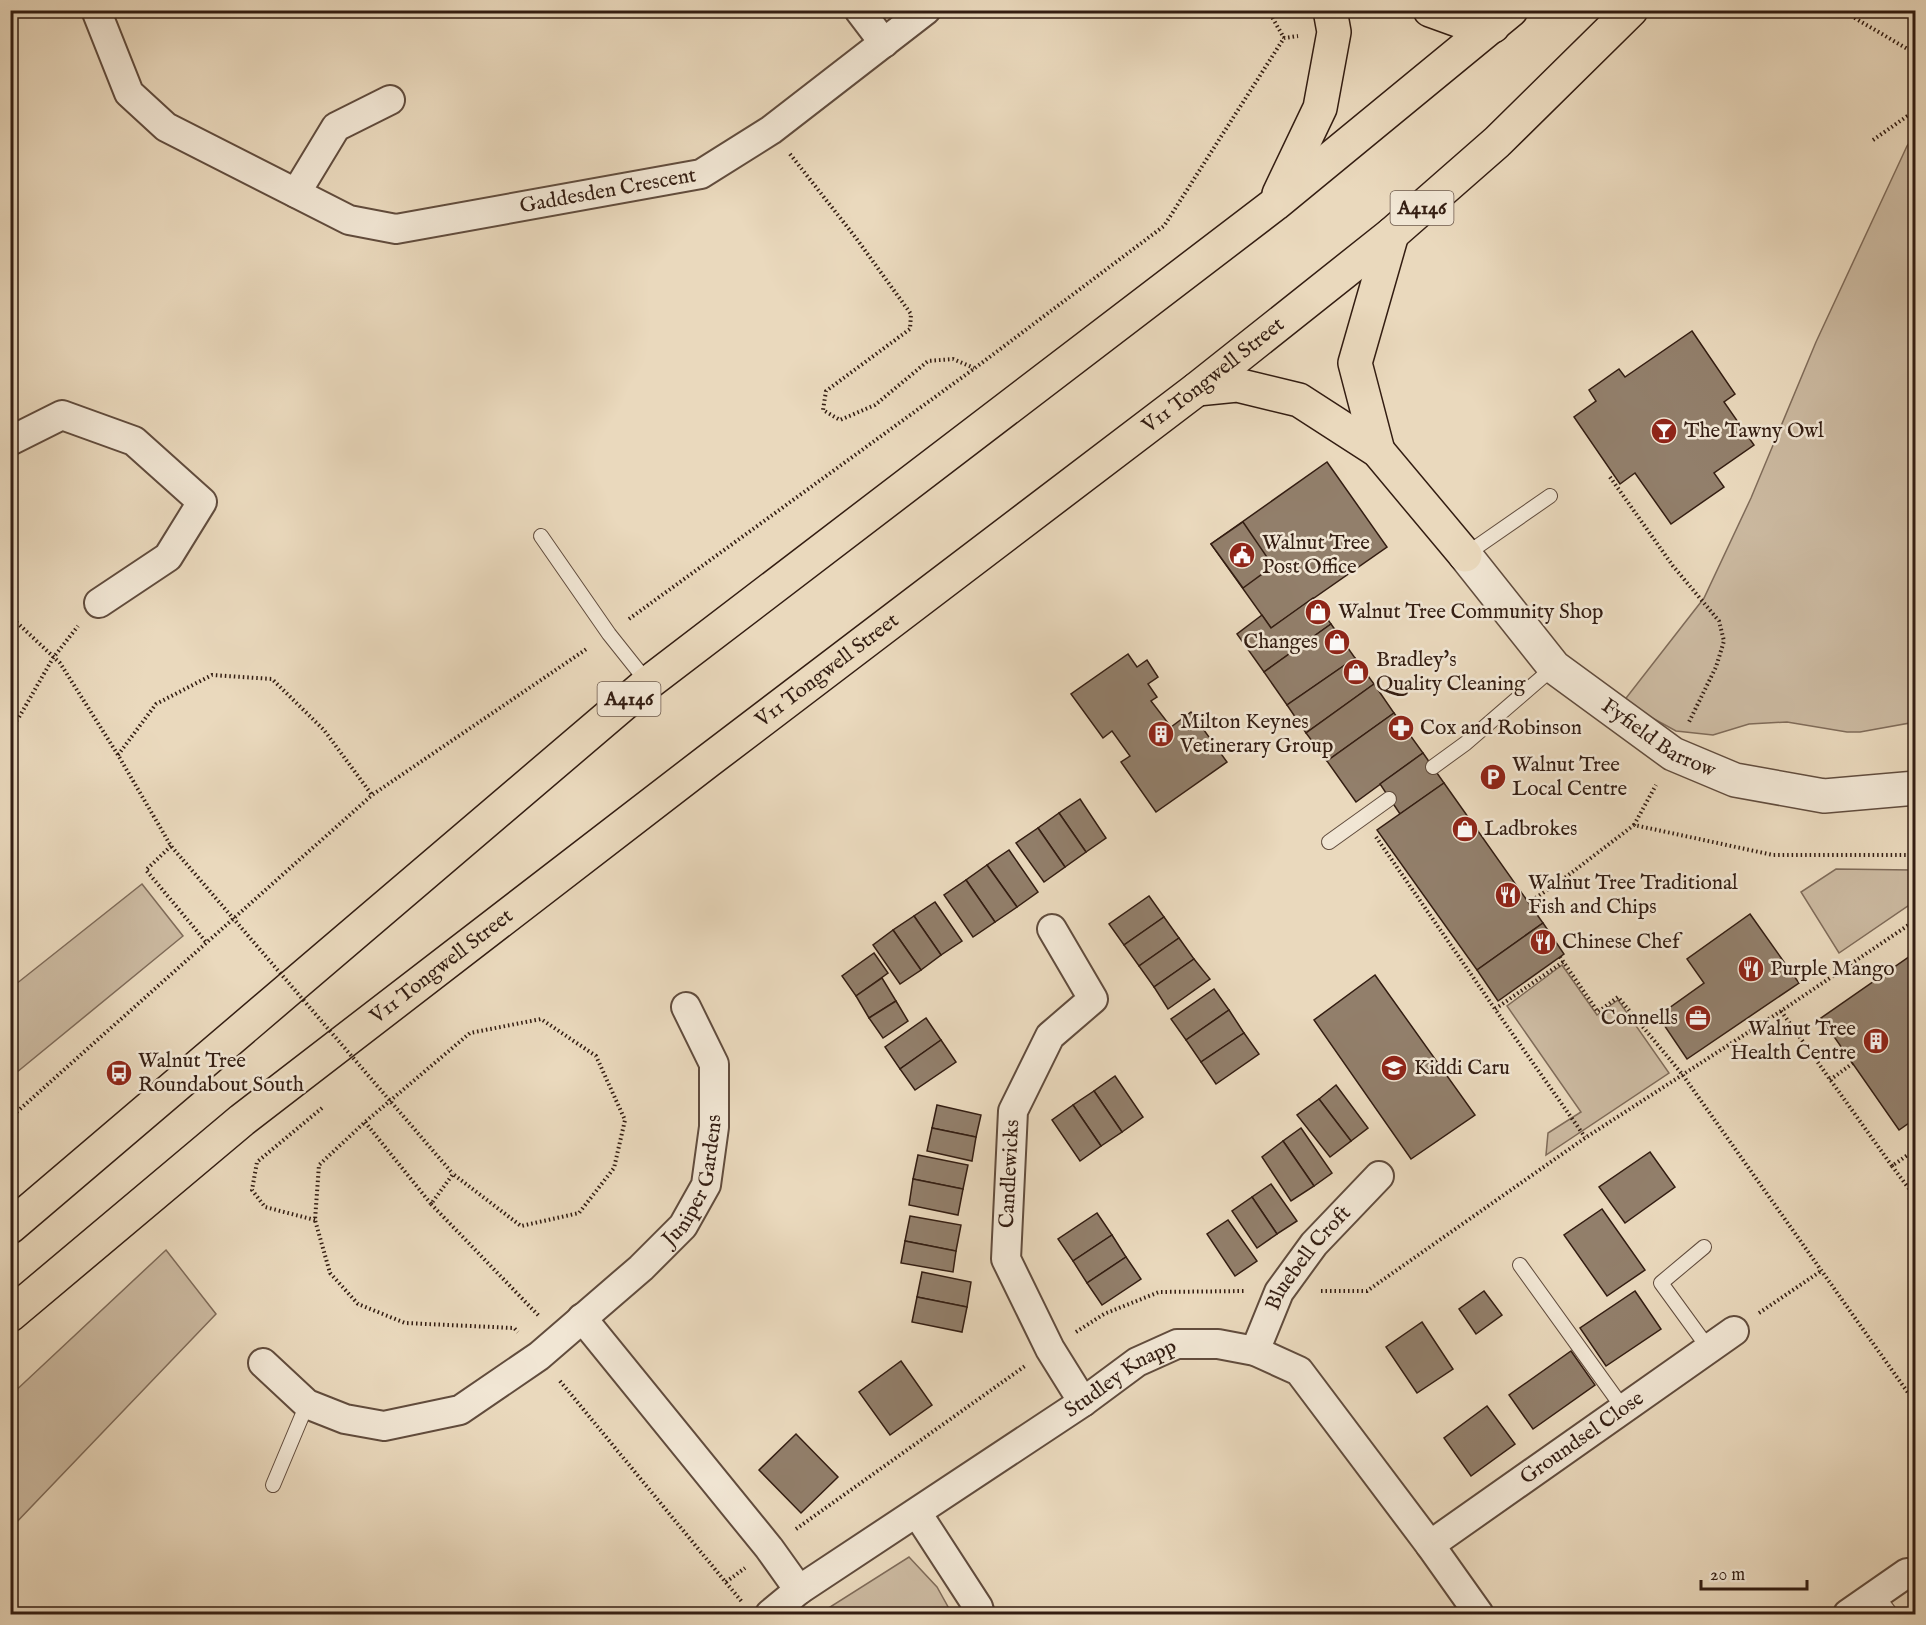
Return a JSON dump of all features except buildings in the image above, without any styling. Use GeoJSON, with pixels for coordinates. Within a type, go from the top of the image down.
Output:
{"type":"FeatureCollection","features":[{"type":"Feature","properties":{"kind":"highway"},"geometry":{"type":"LineString","coordinates":[[1430,10],[1466,22],[1502,18]]}},
{"type":"Feature","properties":{"kind":"highway","name":"V11 Tongwell Street"},"geometry":{"type":"LineString","coordinates":[[10,1315],[242,1120],[1197,389],[1392,234],[1497,142],[1632,10]]}},
{"type":"Feature","properties":{"kind":"highway","name":"A4146"},"geometry":{"type":"LineString","coordinates":[[10,1227],[648,683],[1275,204],[1502,18]]}},
{"type":"Feature","properties":{"kind":"highway"},"geometry":{"type":"LineString","coordinates":[[1275,204],[1320,108],[1332,21]]}},
{"type":"Feature","properties":{"kind":"highway"},"geometry":{"type":"LineString","coordinates":[[1378,451],[1355,363],[1392,234]]}},
{"type":"Feature","properties":{"kind":"highway"},"geometry":{"type":"LineString","coordinates":[[1197,389],[1237,386],[1299,400],[1378,451],[1465,555]]}},
{"type":"Feature","properties":{"kind":"street","name":"Gaddesden Crescent"},"geometry":{"type":"LineString","coordinates":[[96,10],[129,93],[166,127],[349,220],[396,229],[701,174],[771,130],[926,10]]}},
{"type":"Feature","properties":{"kind":"street"},"geometry":{"type":"LineString","coordinates":[[859,10],[884,43]]}},
{"type":"Feature","properties":{"kind":"street"},"geometry":{"type":"LineString","coordinates":[[296,194],[336,127],[390,100]]}},
{"type":"Feature","properties":{"kind":"street"},"geometry":{"type":"LineString","coordinates":[[10,441],[63,415],[134,441],[202,502],[168,557],[99,603]]}},
{"type":"Feature","properties":{"kind":"street","name":"Fyfield Barrow"},"geometry":{"type":"LineString","coordinates":[[1465,555],[1554,666],[1673,754],[1734,780],[1824,796],[1916,788]]}},
{"type":"Feature","properties":{"kind":"street","name":"Candlewicks"},"geometry":{"type":"LineString","coordinates":[[1052,929],[1093,999],[1050,1036],[1013,1111],[1006,1259],[1050,1349],[1083,1402]]}},
{"type":"Feature","properties":{"kind":"street","name":"Juniper Gardens"},"geometry":{"type":"LineString","coordinates":[[263,1363],[307,1404],[345,1419],[384,1426],[460,1410],[550,1347],[641,1268],[683,1226],[706,1185],[714,1127],[714,1064],[686,1007]]}},
{"type":"Feature","properties":{"kind":"street","name":"Bluebell Croft"},"geometry":{"type":"LineString","coordinates":[[1255,1351],[1279,1292],[1314,1244],[1378,1176]]}},
{"type":"Feature","properties":{"kind":"street"},"geometry":{"type":"LineString","coordinates":[[582,1318],[769,1548],[799,1590]]}},
{"type":"Feature","properties":{"kind":"street","name":"Groundsel Close"},"geometry":{"type":"LineString","coordinates":[[1430,1545],[1734,1331]]}},
{"type":"Feature","properties":{"kind":"street","name":"Studley Knapp"},"geometry":{"type":"LineString","coordinates":[[758,1610],[799,1590],[917,1513],[1083,1402],[1137,1362],[1178,1344],[1218,1344],[1255,1351],[1299,1371],[1479,1614]]}},
{"type":"Feature","properties":{"kind":"street"},"geometry":{"type":"LineString","coordinates":[[917,1513],[978,1607],[980,1614]]}},
{"type":"Feature","properties":{"kind":"street"},"geometry":{"type":"LineString","coordinates":[[1848,1614],[1884,1605],[1907,1573]]}},
{"type":"Feature","properties":{"kind":"lane"},"geometry":{"type":"LineString","coordinates":[[1465,555],[1550,496]]}},
{"type":"Feature","properties":{"kind":"lane"},"geometry":{"type":"LineString","coordinates":[[541,536],[609,634],[648,683]]}},
{"type":"Feature","properties":{"kind":"lane"},"geometry":{"type":"LineString","coordinates":[[1433,767],[1466,743],[1554,666]]}},
{"type":"Feature","properties":{"kind":"lane"},"geometry":{"type":"LineString","coordinates":[[1329,842],[1389,799]]}},
{"type":"Feature","properties":{"kind":"lane"},"geometry":{"type":"LineString","coordinates":[[1704,1247],[1661,1282],[1709,1349]]}},
{"type":"Feature","properties":{"kind":"lane"},"geometry":{"type":"LineString","coordinates":[[1520,1265],[1623,1408]]}},
{"type":"Feature","properties":{"kind":"lane"},"geometry":{"type":"LineString","coordinates":[[273,1485],[307,1404]]}},
{"type":"Feature","properties":{"kind":"path"},"geometry":{"type":"LineString","coordinates":[[1268,10],[1284,38]]}},
{"type":"Feature","properties":{"kind":"path"},"geometry":{"type":"LineString","coordinates":[[1851,10],[1853,18],[1916,54]]}},
{"type":"Feature","properties":{"kind":"path"},"geometry":{"type":"LineString","coordinates":[[10,1118],[372,795],[609,634],[975,368],[1164,226],[1284,38],[1332,21]]}},
{"type":"Feature","properties":{"kind":"path"},"geometry":{"type":"LineString","coordinates":[[1873,140],[1916,110]]}},
{"type":"Feature","properties":{"kind":"path"},"geometry":{"type":"LineString","coordinates":[[771,130],[856,238],[911,314],[910,328],[826,391],[823,410],[840,420],[875,405],[928,361],[953,359],[975,368]]}},
{"type":"Feature","properties":{"kind":"path"},"geometry":{"type":"LineString","coordinates":[[1528,903],[1634,825],[1673,754],[1716,667],[1724,640],[1719,621],[1673,566],[1610,477]]}},
{"type":"Feature","properties":{"kind":"path"},"geometry":{"type":"LineString","coordinates":[[10,727],[18,719],[53,657],[99,603]]}},
{"type":"Feature","properties":{"kind":"path"},"geometry":{"type":"LineString","coordinates":[[10,616],[60,663],[118,755],[171,846],[183,860],[453,1174],[521,1226],[579,1213],[614,1168],[625,1120],[596,1056],[541,1019],[470,1033],[365,1122],[319,1165],[315,1220],[330,1273],[358,1304],[405,1323],[514,1328],[550,1347]]}},
{"type":"Feature","properties":{"kind":"path"},"geometry":{"type":"LineString","coordinates":[[118,755],[156,704],[212,675],[272,679],[324,730],[372,795]]}},
{"type":"Feature","properties":{"kind":"path"},"geometry":{"type":"LineString","coordinates":[[1634,825],[1773,855],[1916,855]]}},
{"type":"Feature","properties":{"kind":"path"},"geometry":{"type":"LineString","coordinates":[[1378,832],[1374,835],[1585,1138]]}},
{"type":"Feature","properties":{"kind":"path"},"geometry":{"type":"LineString","coordinates":[[171,846],[146,870],[206,942]]}},
{"type":"Feature","properties":{"kind":"path"},"geometry":{"type":"LineString","coordinates":[[1495,1009],[1561,959],[1598,1012],[1618,997],[1675,1065],[1916,1404]]}},
{"type":"Feature","properties":{"kind":"path"},"geometry":{"type":"LineString","coordinates":[[1781,1011],[1916,1198]]}},
{"type":"Feature","properties":{"kind":"path"},"geometry":{"type":"LineString","coordinates":[[1830,1080],[1853,1063]]}},
{"type":"Feature","properties":{"kind":"path"},"geometry":{"type":"LineString","coordinates":[[315,1220],[265,1207],[252,1190],[257,1162],[322,1108]]}},
{"type":"Feature","properties":{"kind":"path"},"geometry":{"type":"LineString","coordinates":[[365,1122],[430,1204],[550,1347],[758,1610]]}},
{"type":"Feature","properties":{"kind":"path"},"geometry":{"type":"LineString","coordinates":[[1892,1166],[1916,1149]]}},
{"type":"Feature","properties":{"kind":"path"},"geometry":{"type":"LineString","coordinates":[[430,1204],[453,1174]]}},
{"type":"Feature","properties":{"kind":"path"},"geometry":{"type":"LineString","coordinates":[[1734,1331],[1821,1271]]}},
{"type":"Feature","properties":{"kind":"shaded area"},"geometry":{"type":"Polygon","coordinates":[[[1915,134],[1915,722],[1860,732],[1787,722],[1749,724],[1713,735],[1676,731],[1623,702],[1704,598],[1751,498],[1816,342],[1907,146],[1915,134]]]}},
{"type":"Feature","properties":{"kind":"shaded area"},"geometry":{"type":"Polygon","coordinates":[[[1836,869],[1913,870],[1915,873],[1915,901],[1839,953],[1801,892],[1836,869]]]}},
{"type":"Feature","properties":{"kind":"shaded area"},"geometry":{"type":"Polygon","coordinates":[[[142,884],[183,936],[11,1077],[11,988],[142,884]]]}},
{"type":"Feature","properties":{"kind":"shaded area"},"geometry":{"type":"Polygon","coordinates":[[[1562,965],[1597,1015],[1618,1000],[1669,1073],[1546,1155],[1548,1133],[1581,1112],[1507,1006],[1562,965]]]}},
{"type":"Feature","properties":{"kind":"shaded area"},"geometry":{"type":"Polygon","coordinates":[[[166,1250],[216,1314],[11,1528],[11,1395],[166,1250]]]}},
{"type":"Feature","properties":{"kind":"shaded area"},"geometry":{"type":"Polygon","coordinates":[[[909,1557],[937,1587],[952,1614],[819,1614],[909,1557]]]}},
{"type":"Feature","properties":{"kind":"place","name":"The Tawny Owl"},"geometry":{"type":"Point","coordinates":[1664,431]}},
{"type":"Feature","properties":{"kind":"place","name":"Walnut Tree Post Office"},"geometry":{"type":"Point","coordinates":[1242,555]}},
{"type":"Feature","properties":{"kind":"place","name":"Walnut Tree Community Shop"},"geometry":{"type":"Point","coordinates":[1318,612]}},
{"type":"Feature","properties":{"kind":"place","name":"Changes"},"geometry":{"type":"Point","coordinates":[1337,642]}},
{"type":"Feature","properties":{"kind":"place","name":"Bradley's Quality Cleaning"},"geometry":{"type":"Point","coordinates":[1356,672]}},
{"type":"Feature","properties":{"kind":"place","name":"Cox and Robinson"},"geometry":{"type":"Point","coordinates":[1401,728]}},
{"type":"Feature","properties":{"kind":"place","name":"Milton Keynes Vetinerary Group"},"geometry":{"type":"Point","coordinates":[1161,734]}},
{"type":"Feature","properties":{"kind":"place","name":"Walnut Tree Local Centre"},"geometry":{"type":"Point","coordinates":[1493,777]}},
{"type":"Feature","properties":{"kind":"place","name":"Ladbrokes"},"geometry":{"type":"Point","coordinates":[1465,829]}},
{"type":"Feature","properties":{"kind":"place","name":"Walnut Tree Traditional Fish and Chips"},"geometry":{"type":"Point","coordinates":[1508,895]}},
{"type":"Feature","properties":{"kind":"place","name":"Chinese Chef"},"geometry":{"type":"Point","coordinates":[1543,942]}},
{"type":"Feature","properties":{"kind":"place","name":"Purple Mango"},"geometry":{"type":"Point","coordinates":[1751,969]}},
{"type":"Feature","properties":{"kind":"place","name":"Connells"},"geometry":{"type":"Point","coordinates":[1698,1018]}},
{"type":"Feature","properties":{"kind":"place","name":"Walnut Tree Health Centre"},"geometry":{"type":"Point","coordinates":[1876,1041]}},
{"type":"Feature","properties":{"kind":"place","name":"Kiddi Caru"},"geometry":{"type":"Point","coordinates":[1394,1068]}},
{"type":"Feature","properties":{"kind":"place","name":"Walnut Tree Roundabout South"},"geometry":{"type":"Point","coordinates":[119,1073]}}]}
